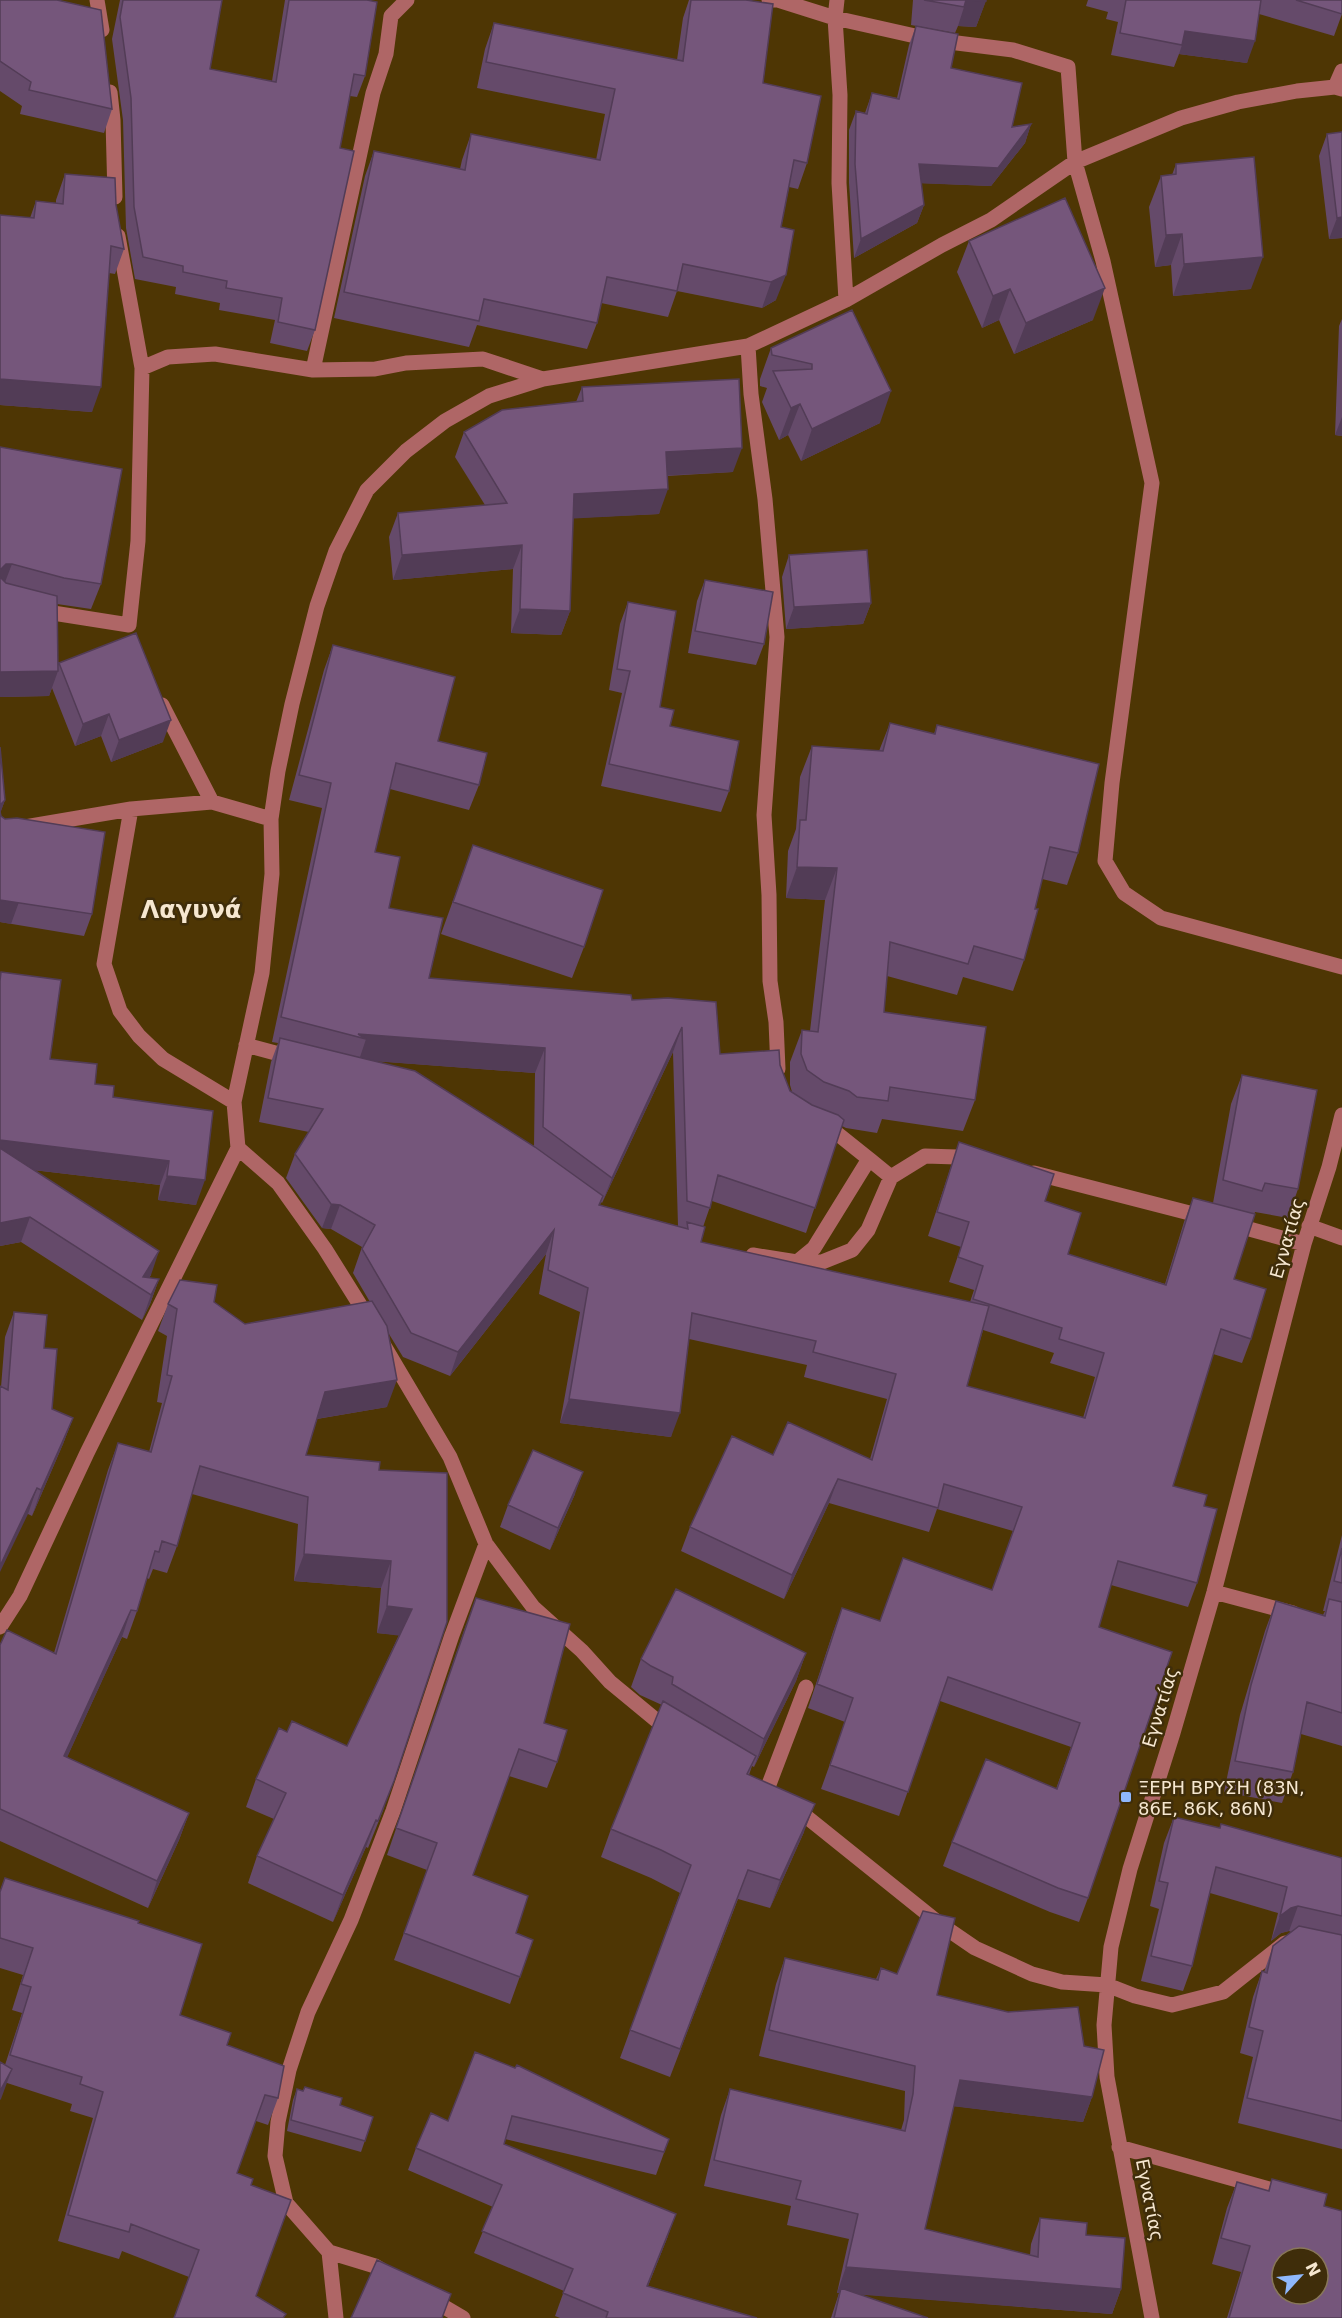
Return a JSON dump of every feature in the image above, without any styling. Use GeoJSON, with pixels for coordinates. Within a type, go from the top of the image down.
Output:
{"type":"FeatureCollection","features":[{"type":"Feature","properties":{"kind":"street"},"geometry":{"type":"LineString","coordinates":[[97,0],[104,41]]}},
{"type":"Feature","properties":{"kind":"street"},"geometry":{"type":"LineString","coordinates":[[313,370],[373,93],[386,54],[391,16],[407,0]]}},
{"type":"Feature","properties":{"kind":"street"},"geometry":{"type":"LineString","coordinates":[[769,0],[778,0],[835,18],[933,40],[1013,50],[1068,67],[1075,162],[1103,261],[1152,483],[1112,783],[1105,861],[1124,893],[1161,918],[1342,967]]}},
{"type":"Feature","properties":{"kind":"street"},"geometry":{"type":"LineString","coordinates":[[837,0],[835,18],[840,95],[839,183],[846,300]]}},
{"type":"Feature","properties":{"kind":"street"},"geometry":{"type":"LineString","coordinates":[[0,1627],[20,1596],[87,1453],[238,1148],[234,1102],[262,973],[272,874],[271,819],[278,771],[317,606],[336,550],[367,489],[406,451],[445,421],[489,396],[543,379],[748,346],[846,300],[991,220],[1075,162],[1181,118],[1238,102],[1297,91],[1339,88],[1342,71]]}},
{"type":"Feature","properties":{"kind":"street"},"geometry":{"type":"LineString","coordinates":[[108,75],[113,120],[116,212],[142,368],[138,541],[129,625],[135,643]]}},
{"type":"Feature","properties":{"kind":"street"},"geometry":{"type":"LineString","coordinates":[[748,346],[777,637],[764,814],[769,895],[770,981],[776,1022],[780,1087]]}},
{"type":"Feature","properties":{"kind":"street"},"geometry":{"type":"LineString","coordinates":[[142,368],[168,357],[215,354],[313,370],[375,369],[406,363],[483,359],[543,379]]}},
{"type":"Feature","properties":{"kind":"street"},"geometry":{"type":"LineString","coordinates":[[0,599],[53,613],[129,625]]}},
{"type":"Feature","properties":{"kind":"street"},"geometry":{"type":"LineString","coordinates":[[154,691],[212,802]]}},
{"type":"Feature","properties":{"kind":"street"},"geometry":{"type":"LineString","coordinates":[[0,831],[130,809],[212,802],[271,819]]}},
{"type":"Feature","properties":{"kind":"street"},"geometry":{"type":"LineString","coordinates":[[130,809],[104,964],[120,1011],[139,1036],[163,1059],[234,1102]]}},
{"type":"Feature","properties":{"kind":"street"},"geometry":{"type":"LineString","coordinates":[[246,1045],[311,1063]]}},
{"type":"Feature","properties":{"kind":"street","name":"Εγνατίας"},"geometry":{"type":"LineString","coordinates":[[1152,2318],[1107,2077],[1104,2025],[1111,1947],[1130,1869],[1214,1592],[1304,1244],[1329,1167],[1342,1115]]}},
{"type":"Feature","properties":{"kind":"street"},"geometry":{"type":"LineString","coordinates":[[808,1122],[834,1131],[891,1177]]}},
{"type":"Feature","properties":{"kind":"street"},"geometry":{"type":"LineString","coordinates":[[238,1148],[278,1182],[325,1250],[450,1457],[486,1544],[533,1607],[582,1651],[610,1682],[656,1720],[687,1738]]}},
{"type":"Feature","properties":{"kind":"street"},"geometry":{"type":"LineString","coordinates":[[743,1254],[797,1262],[822,1262],[852,1250],[868,1230],[891,1177],[925,1156],[957,1157],[990,1164]]}},
{"type":"Feature","properties":{"kind":"street"},"geometry":{"type":"LineString","coordinates":[[797,1262],[814,1248],[869,1159]]}},
{"type":"Feature","properties":{"kind":"street"},"geometry":{"type":"LineString","coordinates":[[1024,1171],[1058,1178],[1304,1244]]}},
{"type":"Feature","properties":{"kind":"street"},"geometry":{"type":"LineString","coordinates":[[1309,1226],[1342,1238]]}},
{"type":"Feature","properties":{"kind":"street"},"geometry":{"type":"LineString","coordinates":[[463,2318],[375,2266],[329,2252],[286,2204],[275,2156],[280,2111],[308,2012],[351,1920],[393,1811],[452,1635],[486,1544]]}},
{"type":"Feature","properties":{"kind":"street"},"geometry":{"type":"LineString","coordinates":[[1214,1592],[1310,1618]]}},
{"type":"Feature","properties":{"kind":"street"},"geometry":{"type":"LineString","coordinates":[[806,1687],[763,1784],[940,1924],[975,1948],[1032,1974],[1062,1982],[1107,1985],[1135,1996],[1172,2005],[1223,1992],[1287,1941],[1298,1944]]}},
{"type":"Feature","properties":{"kind":"street"},"geometry":{"type":"LineString","coordinates":[[1119,2147],[1302,2198]]}},
{"type":"Feature","properties":{"kind":"street"},"geometry":{"type":"LineString","coordinates":[[329,2252],[336,2318]]}},
{"type":"Feature","properties":{"kind":"building"},"geometry":{"type":"Polygon","coordinates":[[[0,0],[57,0],[101,10],[112,109],[29,90],[31,82],[0,61],[0,0]]]}},
{"type":"Feature","properties":{"kind":"building"},"geometry":{"type":"Polygon","coordinates":[[[123,0],[222,0],[210,69],[276,82],[289,0],[377,2],[365,76],[354,74],[340,148],[354,151],[315,330],[278,322],[282,298],[226,288],[227,281],[183,272],[183,266],[143,257],[134,207],[131,98],[120,17],[123,0]]]}},
{"type":"Feature","properties":{"kind":"building"},"geometry":{"type":"Polygon","coordinates":[[[691,0],[746,0],[773,4],[763,83],[821,96],[807,163],[794,160],[781,227],[794,230],[786,275],[771,282],[683,264],[677,291],[607,277],[597,323],[484,299],[479,321],[344,292],[374,151],[465,170],[471,134],[600,160],[615,89],[486,62],[494,23],[683,61],[691,0]]]}},
{"type":"Feature","properties":{"kind":"building"},"geometry":{"type":"Polygon","coordinates":[[[924,0],[966,0],[964,7],[924,0]]]}},
{"type":"Feature","properties":{"kind":"building"},"geometry":{"type":"Polygon","coordinates":[[[1126,0],[1261,0],[1255,41],[1185,31],[1182,45],[1120,33],[1126,0]]]}},
{"type":"Feature","properties":{"kind":"building"},"geometry":{"type":"Polygon","coordinates":[[[1296,0],[1342,0],[1342,14],[1296,0]]]}},
{"type":"Feature","properties":{"kind":"building"},"geometry":{"type":"Polygon","coordinates":[[[916,26],[958,34],[951,68],[1022,83],[1012,127],[1031,124],[998,168],[919,164],[924,205],[861,239],[855,164],[856,111],[867,114],[872,93],[899,99],[916,26]]]}},
{"type":"Feature","properties":{"kind":"building"},"geometry":{"type":"Polygon","coordinates":[[[1342,132],[1342,217],[1337,218],[1327,134],[1342,132]]]}},
{"type":"Feature","properties":{"kind":"building"},"geometry":{"type":"Polygon","coordinates":[[[1254,157],[1263,257],[1184,264],[1182,234],[1166,235],[1161,176],[1176,174],[1176,164],[1254,157]]]}},
{"type":"Feature","properties":{"kind":"building"},"geometry":{"type":"Polygon","coordinates":[[[65,174],[115,178],[116,205],[124,249],[111,246],[101,387],[0,379],[0,215],[34,218],[36,201],[63,204],[65,174]]]}},
{"type":"Feature","properties":{"kind":"building"},"geometry":{"type":"Polygon","coordinates":[[[1065,198],[1105,288],[1026,323],[1010,289],[993,296],[969,241],[1065,198]]]}},
{"type":"Feature","properties":{"kind":"building"},"geometry":{"type":"Polygon","coordinates":[[[852,310],[891,391],[812,429],[800,404],[791,408],[773,371],[812,369],[812,364],[772,355],[771,348],[852,310]]]}},
{"type":"Feature","properties":{"kind":"building"},"geometry":{"type":"Polygon","coordinates":[[[739,379],[742,448],[666,452],[668,489],[574,494],[570,611],[520,609],[522,545],[402,555],[398,513],[507,503],[464,432],[502,410],[583,401],[582,387],[739,379]]]}},
{"type":"Feature","properties":{"kind":"building"},"geometry":{"type":"Polygon","coordinates":[[[0,447],[122,469],[101,584],[64,578],[12,564],[6,564],[0,570],[0,447]]]}},
{"type":"Feature","properties":{"kind":"building"},"geometry":{"type":"Polygon","coordinates":[[[867,550],[871,603],[794,607],[789,555],[867,550]]]}},
{"type":"Feature","properties":{"kind":"building"},"geometry":{"type":"Polygon","coordinates":[[[0,577],[6,583],[57,596],[58,671],[0,672],[0,577]]]}},
{"type":"Feature","properties":{"kind":"building"},"geometry":{"type":"Polygon","coordinates":[[[705,580],[773,592],[764,644],[695,631],[705,580]]]}},
{"type":"Feature","properties":{"kind":"building"},"geometry":{"type":"Polygon","coordinates":[[[628,602],[676,611],[660,707],[674,710],[670,726],[739,741],[729,791],[609,764],[630,671],[617,669],[628,602]]]}},
{"type":"Feature","properties":{"kind":"building"},"geometry":{"type":"Polygon","coordinates":[[[136,633],[171,720],[119,740],[109,714],[83,724],[59,663],[136,633]]]}},
{"type":"Feature","properties":{"kind":"building"},"geometry":{"type":"Polygon","coordinates":[[[333,645],[455,677],[438,741],[487,753],[479,785],[396,763],[375,852],[400,857],[389,908],[443,918],[429,978],[631,995],[632,1000],[668,998],[716,1002],[720,1054],[779,1050],[780,1065],[790,1091],[812,1105],[838,1115],[844,1120],[815,1208],[718,1175],[710,1208],[687,1201],[682,1027],[612,1178],[543,1127],[545,1048],[358,1034],[366,1039],[281,1017],[331,783],[299,775],[333,645]]]}},
{"type":"Feature","properties":{"kind":"building"},"geometry":{"type":"Polygon","coordinates":[[[890,723],[935,734],[937,725],[1099,764],[1078,853],[1050,847],[1035,909],[1038,909],[1024,960],[974,946],[968,964],[890,942],[884,1012],[986,1027],[975,1100],[890,1087],[888,1101],[857,1097],[849,1091],[824,1082],[807,1070],[801,1054],[802,1030],[818,1032],[837,868],[797,867],[800,820],[806,820],[812,746],[883,751],[890,723]]]}},
{"type":"Feature","properties":{"kind":"building"},"geometry":{"type":"Polygon","coordinates":[[[0,747],[5,800],[0,805],[0,747]]]}},
{"type":"Feature","properties":{"kind":"building"},"geometry":{"type":"Polygon","coordinates":[[[0,812],[5,819],[17,818],[105,832],[92,914],[0,900],[0,812]]]}},
{"type":"Feature","properties":{"kind":"building"},"geometry":{"type":"Polygon","coordinates":[[[473,845],[603,890],[584,947],[453,902],[473,845]]]}},
{"type":"Feature","properties":{"kind":"building"},"geometry":{"type":"Polygon","coordinates":[[[1,972],[61,980],[50,1059],[97,1064],[95,1084],[114,1086],[113,1097],[213,1111],[205,1180],[167,1176],[169,1161],[0,1140],[1,972]]]}},
{"type":"Feature","properties":{"kind":"building"},"geometry":{"type":"Polygon","coordinates":[[[280,1038],[415,1071],[535,1147],[603,1196],[599,1205],[688,1229],[687,1222],[705,1227],[701,1242],[989,1306],[967,1386],[1085,1418],[1104,1353],[1059,1339],[1062,1328],[973,1299],[983,1266],[958,1257],[969,1222],[937,1212],[959,1142],[1054,1174],[1045,1201],[1081,1213],[1068,1254],[1166,1285],[1193,1198],[1255,1214],[1234,1279],[1266,1289],[1251,1339],[1221,1329],[1173,1486],[1207,1495],[1204,1506],[1217,1509],[1197,1583],[1118,1561],[1099,1627],[1172,1652],[1088,1898],[1058,1888],[952,1842],[986,1759],[1057,1789],[1080,1723],[948,1677],[908,1792],[830,1765],[853,1698],[817,1684],[842,1608],[880,1621],[903,1558],[992,1590],[1022,1507],[944,1484],[938,1508],[838,1479],[792,1575],[690,1527],[732,1436],[773,1455],[788,1422],[872,1460],[896,1374],[813,1352],[816,1341],[692,1313],[680,1413],[569,1399],[588,1288],[548,1270],[554,1230],[458,1352],[411,1333],[362,1249],[375,1225],[340,1205],[331,1204],[295,1154],[323,1109],[268,1098],[280,1038]]]}},
{"type":"Feature","properties":{"kind":"building"},"geometry":{"type":"Polygon","coordinates":[[[1242,1075],[1317,1090],[1298,1189],[1265,1183],[1262,1191],[1223,1180],[1242,1075]]]}},
{"type":"Feature","properties":{"kind":"building"},"geometry":{"type":"Polygon","coordinates":[[[0,1148],[159,1251],[143,1277],[159,1279],[151,1295],[30,1217],[0,1223],[0,1148]]]}},
{"type":"Feature","properties":{"kind":"building"},"geometry":{"type":"Polygon","coordinates":[[[180,1280],[217,1285],[214,1302],[245,1324],[372,1301],[387,1326],[397,1380],[325,1392],[306,1455],[380,1462],[379,1470],[447,1473],[447,1622],[394,1781],[343,1895],[257,1856],[286,1793],[256,1779],[279,1728],[287,1732],[292,1721],[347,1746],[412,1609],[387,1606],[391,1561],[304,1554],[308,1497],[200,1466],[177,1546],[162,1541],[159,1552],[155,1551],[137,1611],[131,1610],[64,1756],[189,1813],[157,1881],[0,1809],[0,1645],[7,1630],[56,1654],[118,1443],[151,1452],[172,1376],[167,1375],[177,1309],[168,1304],[180,1280]]]}},
{"type":"Feature","properties":{"kind":"building"},"geometry":{"type":"Polygon","coordinates":[[[14,1312],[47,1315],[44,1348],[57,1349],[52,1409],[73,1418],[41,1490],[37,1488],[0,1566],[0,1386],[8,1390],[14,1312]]]}},
{"type":"Feature","properties":{"kind":"building"},"geometry":{"type":"Polygon","coordinates":[[[533,1450],[583,1472],[558,1528],[508,1505],[533,1450]]]}},
{"type":"Feature","properties":{"kind":"building"},"geometry":{"type":"Polygon","coordinates":[[[1342,1548],[1342,1583],[1334,1581],[1342,1548]]]}},
{"type":"Feature","properties":{"kind":"building"},"geometry":{"type":"Polygon","coordinates":[[[676,1589],[806,1653],[764,1739],[672,1684],[673,1677],[641,1659],[676,1589]]]}},
{"type":"Feature","properties":{"kind":"building"},"geometry":{"type":"Polygon","coordinates":[[[476,1598],[570,1624],[544,1723],[567,1730],[557,1762],[519,1749],[473,1875],[528,1896],[516,1933],[533,1940],[520,1977],[404,1933],[437,1843],[396,1828],[476,1598]]]}},
{"type":"Feature","properties":{"kind":"building"},"geometry":{"type":"Polygon","coordinates":[[[1329,1599],[1342,1602],[1342,1713],[1307,1702],[1293,1772],[1235,1761],[1251,1685],[1276,1601],[1325,1616],[1329,1599]]]}},
{"type":"Feature","properties":{"kind":"building"},"geometry":{"type":"Polygon","coordinates":[[[663,1701],[756,1756],[747,1774],[815,1804],[780,1880],[748,1870],[680,2049],[630,2030],[691,1865],[611,1829],[663,1701]]]}},
{"type":"Feature","properties":{"kind":"building"},"geometry":{"type":"Polygon","coordinates":[[[1174,1817],[1220,1828],[1221,1824],[1342,1858],[1342,1916],[1298,1906],[1280,1916],[1287,1887],[1216,1867],[1192,1966],[1151,1956],[1168,1883],[1159,1881],[1174,1817]]]}},
{"type":"Feature","properties":{"kind":"building"},"geometry":{"type":"Polygon","coordinates":[[[5,1878],[202,1944],[180,2015],[231,2033],[227,2045],[284,2066],[278,2098],[265,2095],[237,2173],[253,2179],[251,2185],[291,2200],[256,2296],[286,2314],[283,2318],[174,2318],[199,2250],[131,2224],[129,2232],[68,2215],[103,2092],[80,2084],[82,2077],[10,2055],[31,1987],[21,1984],[33,1948],[0,1938],[0,1892],[5,1878]]]}},
{"type":"Feature","properties":{"kind":"building"},"geometry":{"type":"Polygon","coordinates":[[[923,1911],[955,1918],[937,1995],[1008,2012],[1078,2007],[1084,2046],[1104,2050],[1092,2097],[960,2080],[925,2229],[1038,2257],[1040,2218],[1087,2223],[1086,2235],[1125,2238],[1121,2289],[846,2267],[858,2214],[796,2199],[801,2181],[714,2160],[730,2089],[905,2131],[913,2094],[915,2066],[769,2030],[785,1958],[878,1980],[881,1968],[897,1974],[923,1911]]]}},
{"type":"Feature","properties":{"kind":"building"},"geometry":{"type":"Polygon","coordinates":[[[1299,1926],[1342,1935],[1342,2121],[1247,2098],[1263,2031],[1249,2027],[1262,1971],[1267,1973],[1273,1946],[1299,1926]]]}},
{"type":"Feature","properties":{"kind":"building"},"geometry":{"type":"Polygon","coordinates":[[[475,2052],[515,2068],[517,2065],[669,2139],[664,2152],[512,2116],[504,2144],[676,2214],[647,2286],[757,2318],[606,2318],[608,2312],[563,2293],[573,2269],[482,2231],[502,2185],[416,2148],[431,2113],[448,2121],[475,2052]]]}},
{"type":"Feature","properties":{"kind":"building"},"geometry":{"type":"Polygon","coordinates":[[[0,2062],[12,2069],[0,2091],[0,2062]]]}},
{"type":"Feature","properties":{"kind":"building"},"geometry":{"type":"Polygon","coordinates":[[[305,2087],[342,2098],[340,2105],[373,2117],[365,2141],[291,2120],[297,2089],[303,2091],[305,2087]]]}},
{"type":"Feature","properties":{"kind":"building"},"geometry":{"type":"Polygon","coordinates":[[[1272,2179],[1327,2194],[1324,2206],[1342,2211],[1342,2318],[1229,2318],[1250,2246],[1221,2238],[1237,2182],[1269,2191],[1272,2179]]]}},
{"type":"Feature","properties":{"kind":"building"},"geometry":{"type":"Polygon","coordinates":[[[377,2260],[451,2294],[442,2318],[351,2318],[377,2260]]]}},
{"type":"Feature","properties":{"kind":"building"},"geometry":{"type":"Polygon","coordinates":[[[841,2288],[928,2318],[834,2318],[841,2288]]]}},
{"type":"Feature","properties":{"kind":"place","name":"ΞΕΡΗ ΒΡΥΣΗ (83Ν, 86Ε, 86Κ, 86Ν)"},"geometry":{"type":"Point","coordinates":[1126,1797]}},
{"type":"Feature","properties":{"kind":"district","name":"Λαγυνά"},"geometry":{"type":"Point","coordinates":[191,910]}}]}
